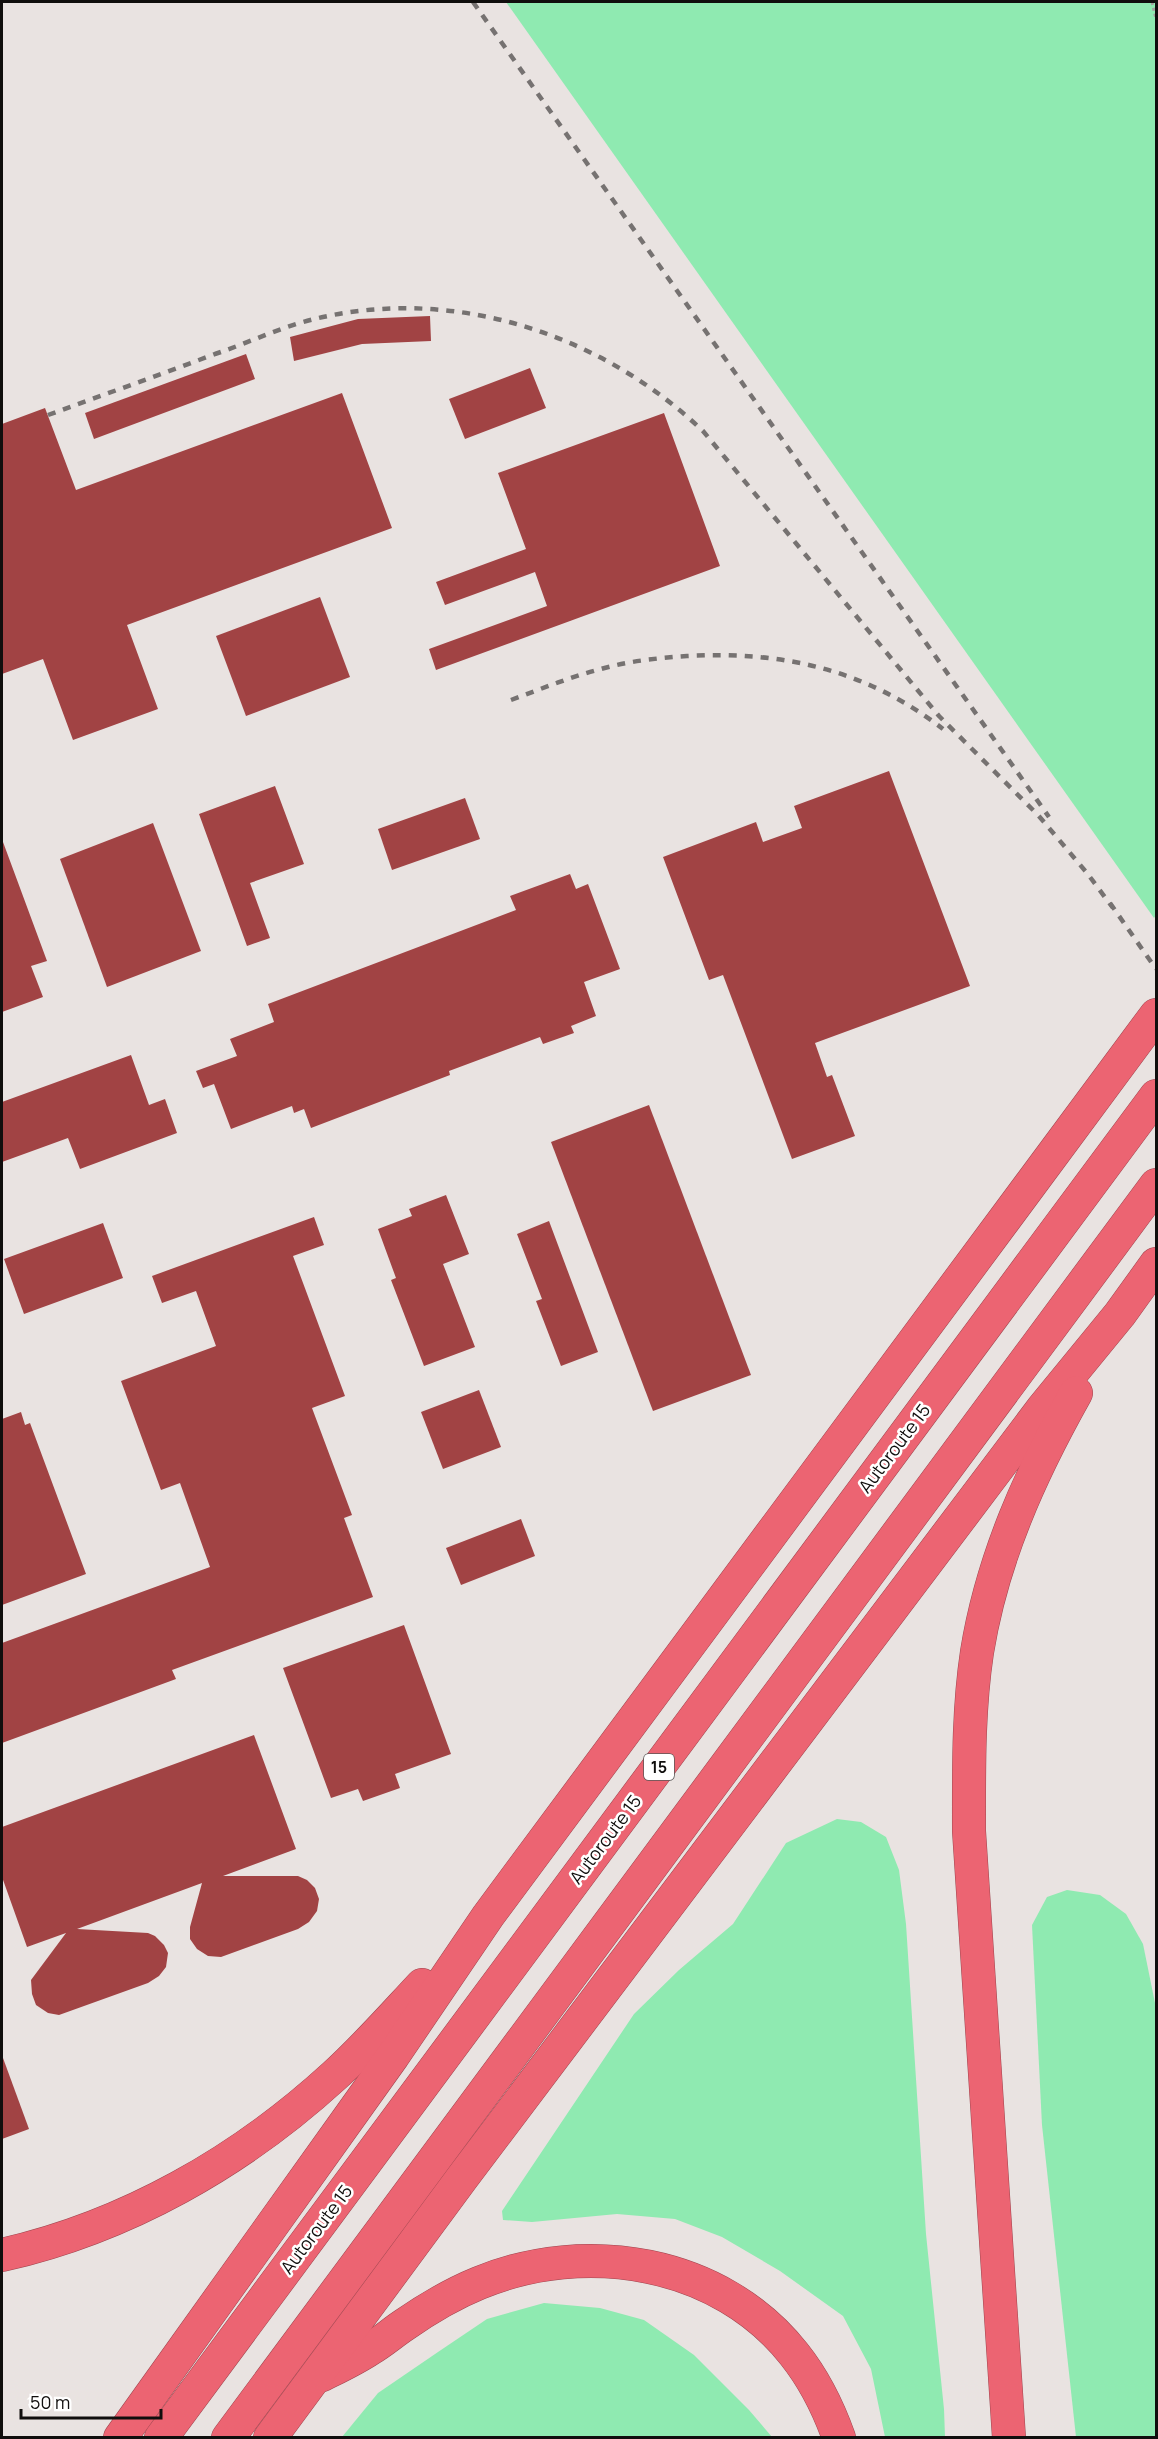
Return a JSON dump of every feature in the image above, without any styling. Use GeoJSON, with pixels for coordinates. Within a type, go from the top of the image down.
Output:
{"type":"FeatureCollection","features":[{"type":"Feature","properties":{"kind":"highway"},"geometry":{"type":"LineString","coordinates":[[120,2438],[393,2056],[488,1916],[1156,1015]]}},
{"type":"Feature","properties":{"kind":"highway","name":"Autoroute 15"},"geometry":{"type":"LineString","coordinates":[[161,2438],[1156,1096]]}},
{"type":"Feature","properties":{"kind":"highway"},"geometry":{"type":"LineString","coordinates":[[228,2438],[1156,1185]]}},
{"type":"Feature","properties":{"kind":"highway"},"geometry":{"type":"LineString","coordinates":[[270,2438],[462,2178],[1043,1408],[1120,1314],[1156,1264]]}},
{"type":"Feature","properties":{"kind":"highway"},"geometry":{"type":"LineString","coordinates":[[1009,2438],[969,1831],[969,1752],[973,1684],[988,1601],[1003,1546],[1051,1437],[1120,1314]]}},
{"type":"Feature","properties":{"kind":"highway"},"geometry":{"type":"LineString","coordinates":[[2,2255],[69,2236],[123,2215],[202,2175],[249,2144],[295,2110],[335,2075],[488,1916]]}},
{"type":"Feature","properties":{"kind":"highway"},"geometry":{"type":"LineString","coordinates":[[313,2380],[372,2349],[432,2307],[478,2283],[546,2264],[589,2260],[610,2261],[651,2266],[697,2281],[718,2291],[759,2320],[792,2352],[805,2370],[818,2390],[839,2438]]}},
{"type":"Feature","properties":{"kind":"path"},"geometry":{"type":"LineString","coordinates":[[1152,2],[1156,19]]}},
{"type":"Feature","properties":{"kind":"green space"},"geometry":{"type":"Polygon","coordinates":[[[506,2],[1156,2],[1156,915],[1154,918],[506,2]]]}},
{"type":"Feature","properties":{"kind":"green space"},"geometry":{"type":"Polygon","coordinates":[[[837,1819],[861,1822],[886,1837],[899,1870],[906,1924],[926,2234],[945,2437],[885,2437],[871,2369],[843,2316],[780,2271],[722,2237],[675,2219],[617,2214],[532,2222],[503,2220],[502,2211],[634,2014],[679,1970],[733,1924],[786,1843],[837,1819]]]}},
{"type":"Feature","properties":{"kind":"green space"},"geometry":{"type":"Polygon","coordinates":[[[1067,1890],[1100,1895],[1126,1914],[1143,1944],[1156,2008],[1156,2437],[1076,2437],[1042,2125],[1032,1925],[1047,1897],[1067,1890]]]}},
{"type":"Feature","properties":{"kind":"green space"},"geometry":{"type":"Polygon","coordinates":[[[544,2303],[600,2308],[644,2320],[694,2355],[749,2410],[772,2437],[342,2437],[378,2393],[487,2319],[544,2303]]]}},
{"type":"Feature","properties":{"kind":"building"},"geometry":{"type":"Polygon","coordinates":[[[430,316],[431,341],[362,344],[294,361],[290,337],[358,319],[430,316]]]}},
{"type":"Feature","properties":{"kind":"building"},"geometry":{"type":"Polygon","coordinates":[[[246,354],[255,379],[94,439],[85,413],[246,354]]]}},
{"type":"Feature","properties":{"kind":"building"},"geometry":{"type":"Polygon","coordinates":[[[530,368],[546,408],[465,439],[449,399],[530,368]]]}},
{"type":"Feature","properties":{"kind":"building"},"geometry":{"type":"Polygon","coordinates":[[[342,393],[392,528],[127,625],[158,709],[73,740],[43,659],[2,674],[2,424],[45,408],[76,490],[342,393]]]}},
{"type":"Feature","properties":{"kind":"building"},"geometry":{"type":"Polygon","coordinates":[[[664,413],[720,566],[436,670],[429,649],[547,606],[535,572],[445,605],[436,582],[526,549],[498,473],[664,413]]]}},
{"type":"Feature","properties":{"kind":"building"},"geometry":{"type":"Polygon","coordinates":[[[320,597],[350,677],[246,716],[216,636],[320,597]]]}},
{"type":"Feature","properties":{"kind":"building"},"geometry":{"type":"Polygon","coordinates":[[[889,771],[970,986],[815,1043],[827,1077],[832,1075],[855,1136],[792,1159],[723,975],[709,980],[663,857],[756,822],[763,842],[802,828],[794,806],[889,771]]]}},
{"type":"Feature","properties":{"kind":"building"},"geometry":{"type":"Polygon","coordinates":[[[275,786],[304,864],[250,883],[270,938],[247,946],[199,814],[275,786]]]}},
{"type":"Feature","properties":{"kind":"building"},"geometry":{"type":"Polygon","coordinates":[[[465,798],[480,839],[392,870],[378,829],[465,798]]]}},
{"type":"Feature","properties":{"kind":"building"},"geometry":{"type":"Polygon","coordinates":[[[153,823],[201,951],[107,987],[60,859],[153,823]]]}},
{"type":"Feature","properties":{"kind":"building"},"geometry":{"type":"Polygon","coordinates":[[[3,842],[47,961],[31,966],[43,997],[2,1012],[3,842]]]}},
{"type":"Feature","properties":{"kind":"building"},"geometry":{"type":"Polygon","coordinates":[[[570,874],[576,889],[588,884],[620,969],[584,982],[596,1016],[571,1026],[574,1033],[543,1044],[540,1037],[449,1071],[450,1075],[311,1128],[304,1109],[294,1113],[292,1106],[231,1129],[214,1084],[203,1088],[196,1071],[237,1056],[230,1039],[274,1022],[268,1004],[516,910],[510,896],[570,874]]]}},
{"type":"Feature","properties":{"kind":"building"},"geometry":{"type":"Polygon","coordinates":[[[131,1055],[149,1105],[165,1099],[177,1133],[80,1169],[68,1138],[2,1162],[2,1102],[131,1055]]]}},
{"type":"Feature","properties":{"kind":"building"},"geometry":{"type":"Polygon","coordinates":[[[649,1105],[751,1375],[653,1411],[551,1142],[649,1105]]]}},
{"type":"Feature","properties":{"kind":"building"},"geometry":{"type":"Polygon","coordinates":[[[446,1195],[469,1254],[443,1264],[475,1347],[424,1366],[391,1280],[396,1278],[378,1229],[412,1216],[409,1209],[446,1195]]]}},
{"type":"Feature","properties":{"kind":"building"},"geometry":{"type":"Polygon","coordinates":[[[314,1217],[324,1245],[293,1256],[345,1396],[312,1408],[352,1515],[344,1518],[373,1597],[172,1670],[176,1679],[2,1743],[2,1643],[210,1567],[180,1483],[161,1490],[121,1381],[216,1346],[196,1291],[162,1303],[152,1276],[314,1217]]]}},
{"type":"Feature","properties":{"kind":"building"},"geometry":{"type":"Polygon","coordinates":[[[549,1221],[598,1352],[561,1366],[536,1301],[542,1299],[517,1234],[549,1221]]]}},
{"type":"Feature","properties":{"kind":"building"},"geometry":{"type":"Polygon","coordinates":[[[103,1223],[123,1278],[24,1314],[4,1259],[103,1223]]]}},
{"type":"Feature","properties":{"kind":"building"},"geometry":{"type":"Polygon","coordinates":[[[479,1390],[501,1447],[443,1469],[421,1412],[479,1390]]]}},
{"type":"Feature","properties":{"kind":"building"},"geometry":{"type":"Polygon","coordinates":[[[21,1412],[25,1425],[30,1423],[86,1574],[2,1605],[2,1419],[21,1412]]]}},
{"type":"Feature","properties":{"kind":"building"},"geometry":{"type":"Polygon","coordinates":[[[521,1519],[535,1556],[461,1585],[446,1548],[521,1519]]]}},
{"type":"Feature","properties":{"kind":"building"},"geometry":{"type":"Polygon","coordinates":[[[404,1625],[451,1754],[395,1774],[400,1788],[363,1801],[358,1789],[331,1798],[283,1668],[404,1625]]]}},
{"type":"Feature","properties":{"kind":"building"},"geometry":{"type":"Polygon","coordinates":[[[254,1735],[296,1849],[223,1876],[298,1876],[307,1880],[315,1888],[319,1899],[317,1911],[309,1922],[298,1929],[221,1957],[208,1956],[197,1949],[190,1939],[190,1927],[202,1883],[77,1929],[148,1933],[155,1936],[168,1953],[166,1967],[159,1976],[148,1983],[59,2015],[48,2013],[36,2005],[31,1980],[66,1933],[27,1947],[2,1877],[2,1827],[254,1735]]]}},
{"type":"Feature","properties":{"kind":"building"},"geometry":{"type":"Polygon","coordinates":[[[2,2058],[29,2129],[2,2139],[2,2058]]]}},
{"type":"Feature","properties":{"kind":"railway"},"geometry":{"type":"LineString","coordinates":[[473,2],[1049,817]]}},
{"type":"Feature","properties":{"kind":"railway"},"geometry":{"type":"LineString","coordinates":[[48,415],[296,324],[350,312],[405,308],[460,312],[513,323],[565,341],[615,365],[661,395],[703,431],[939,716],[1038,815],[1113,908]]}},
{"type":"Feature","properties":{"kind":"railway"},"geometry":{"type":"LineString","coordinates":[[511,700],[578,676],[633,662],[687,656],[757,657],[790,661],[853,678],[914,708],[943,729]]}},
{"type":"Feature","properties":{"kind":"railway"},"geometry":{"type":"LineString","coordinates":[[1110,903],[1156,969]]}}]}
